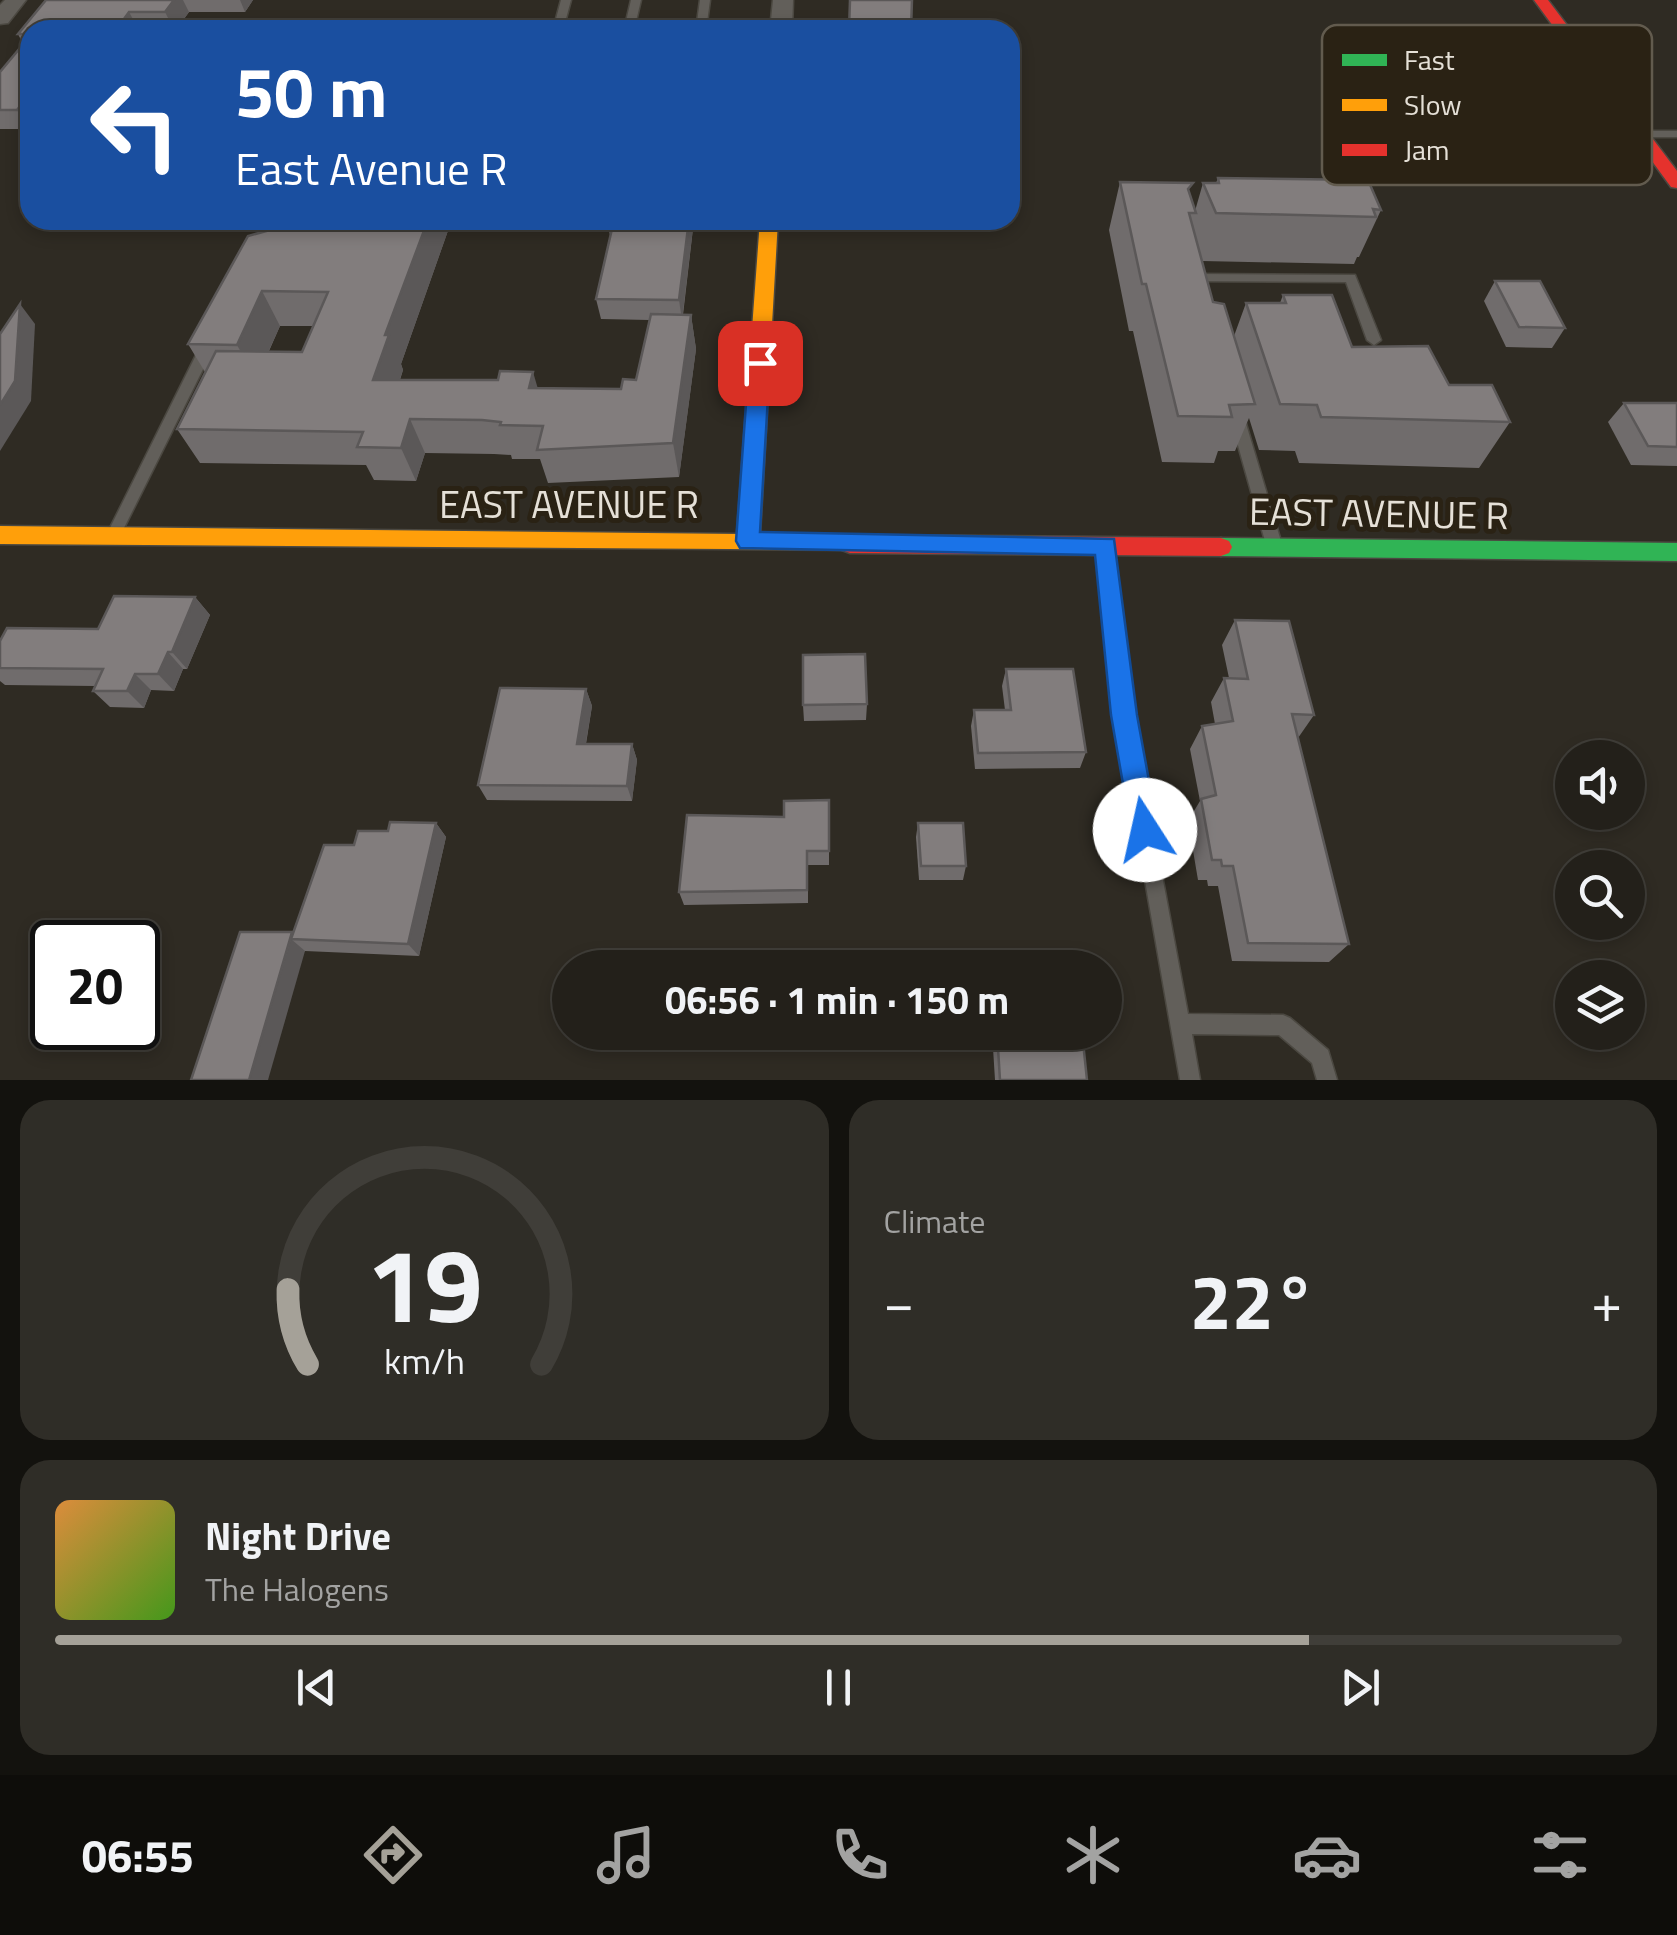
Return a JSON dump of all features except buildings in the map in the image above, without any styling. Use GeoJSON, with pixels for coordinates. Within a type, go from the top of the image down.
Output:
{"type":"FeatureCollection","features":[{"type":"Feature","properties":{"kind":"main road"},"geometry":{"type":"LineString","coordinates":[[1541,0],[1559,25]]}},
{"type":"Feature","properties":{"kind":"main road"},"geometry":{"type":"LineString","coordinates":[[1652,150],[1677,184]]}},
{"type":"Feature","properties":{"kind":"main road"},"geometry":{"type":"LineString","coordinates":[[748,541],[768,230]]}},
{"type":"Feature","properties":{"kind":"main road","name":"EAST AVENUE R"},"geometry":{"type":"LineString","coordinates":[[0,535],[1677,552]]}},
{"type":"Feature","properties":{"kind":"street"},"geometry":{"type":"LineString","coordinates":[[0,18],[16,0]]}},
{"type":"Feature","properties":{"kind":"lane"},"geometry":{"type":"LineString","coordinates":[[1202,296],[1194,271],[1351,278],[1374,340]]}},
{"type":"Feature","properties":{"kind":"lane"},"geometry":{"type":"LineString","coordinates":[[113,536],[210,339]]}},
{"type":"Feature","properties":{"kind":"lane"},"geometry":{"type":"LineString","coordinates":[[1233,404],[1275,548]]}},
{"type":"Feature","properties":{"kind":"lane"},"geometry":{"type":"LineString","coordinates":[[1106,546],[1124,715],[1190,1080]]}},
{"type":"Feature","properties":{"kind":"lane"},"geometry":{"type":"LineString","coordinates":[[1180,1024],[1284,1026],[1321,1057],[1327,1080]]}},
{"type":"Feature","properties":{"kind":"traffic: fast"},"geometry":{"type":"LineString","coordinates":[[1221,547],[1677,552]]}},
{"type":"Feature","properties":{"kind":"traffic: slow"},"geometry":{"type":"LineString","coordinates":[[748,541],[768,230]]}},
{"type":"Feature","properties":{"kind":"traffic: slow"},"geometry":{"type":"LineString","coordinates":[[0,535],[850,544]]}},
{"type":"Feature","properties":{"kind":"traffic: jam"},"geometry":{"type":"LineString","coordinates":[[1541,0],[1560,25]]}},
{"type":"Feature","properties":{"kind":"traffic: jam"},"geometry":{"type":"LineString","coordinates":[[1652,149],[1677,183]]}},
{"type":"Feature","properties":{"kind":"traffic: jam"},"geometry":{"type":"LineString","coordinates":[[850,544],[1221,547]]}},
{"type":"Feature","properties":{"kind":"route"},"geometry":{"type":"LineString","coordinates":[[760,363],[748,541],[1106,546],[1124,715],[1145,830]]}}]}
